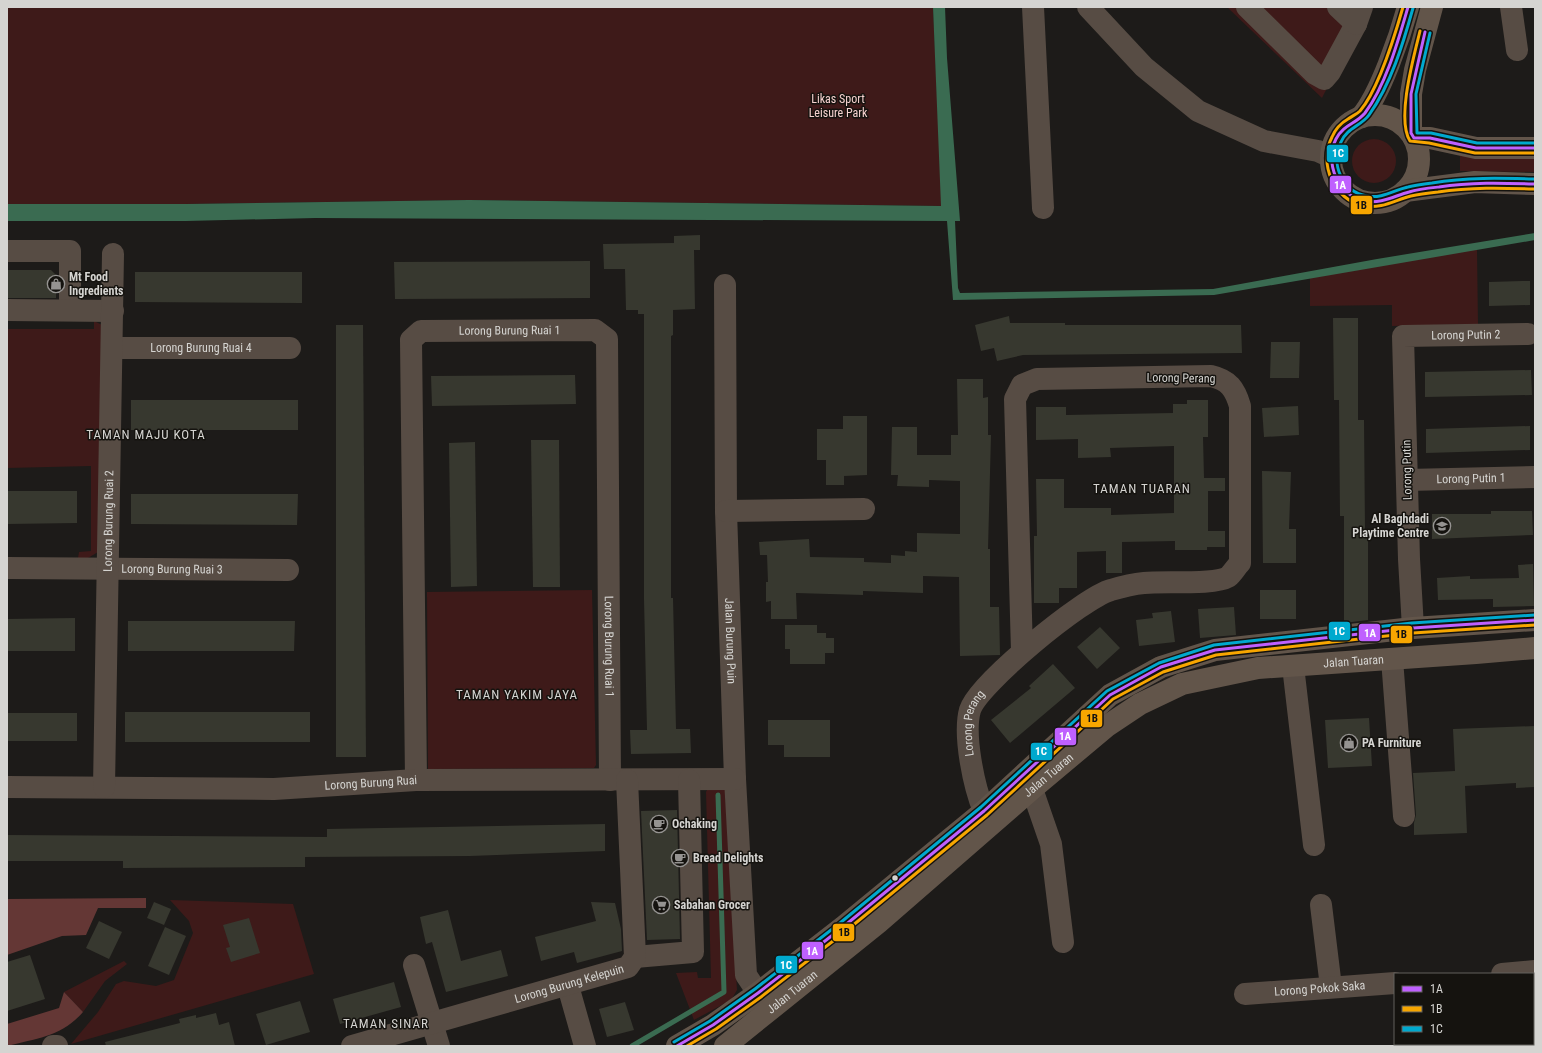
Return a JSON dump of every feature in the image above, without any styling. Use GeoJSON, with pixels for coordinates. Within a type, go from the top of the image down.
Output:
{"type":"FeatureCollection","features":[{"type":"Feature","properties":{"kind":"main road"},"geometry":{"type":"LineString","coordinates":[[1361,117],[1383,116],[1403,125],[1412,135],[1419,151],[1419,166],[1414,180],[1405,191],[1393,199],[1378,203],[1364,201],[1350,195],[1339,185],[1333,171],[1331,157],[1334,144],[1340,132],[1350,123],[1361,117],[1366,111],[1387,68],[1408,7]]}},
{"type":"Feature","properties":{"kind":"main road"},"geometry":{"type":"LineString","coordinates":[[1412,135],[1411,94],[1415,70],[1432,7]]}},
{"type":"Feature","properties":{"kind":"main road"},"geometry":{"type":"LineString","coordinates":[[1412,135],[1476,148],[1535,148]]}},
{"type":"Feature","properties":{"kind":"main road"},"geometry":{"type":"LineString","coordinates":[[1405,191],[1475,182],[1535,184]]}},
{"type":"Feature","properties":{"kind":"main road","name":"Jalan Tuaran"},"geometry":{"type":"LineString","coordinates":[[677,1046],[714,1024],[758,993],[843,927],[984,811],[1110,695],[1161,666],[1215,650],[1413,628],[1535,620]]}},
{"type":"Feature","properties":{"kind":"main road","name":"Jalan Tuaran"},"geometry":{"type":"LineString","coordinates":[[725,1046],[878,923],[1107,726],[1140,704],[1182,684],[1258,668],[1535,648]]}},
{"type":"Feature","properties":{"kind":"street"},"geometry":{"type":"LineString","coordinates":[[1032,7],[1043,208]]}},
{"type":"Feature","properties":{"kind":"street"},"geometry":{"type":"LineString","coordinates":[[1088,7],[1144,67],[1198,111],[1264,141],[1318,151],[1331,157]]}},
{"type":"Feature","properties":{"kind":"street"},"geometry":{"type":"LineString","coordinates":[[1246,7],[1315,74],[1324,78],[1330,72],[1359,15],[1338,7]]}},
{"type":"Feature","properties":{"kind":"street"},"geometry":{"type":"LineString","coordinates":[[1511,7],[1517,50]]}},
{"type":"Feature","properties":{"kind":"street"},"geometry":{"type":"LineString","coordinates":[[7,251],[70,251],[70,310]]}},
{"type":"Feature","properties":{"kind":"street","name":"Lorong Burung Ruai 2"},"geometry":{"type":"LineString","coordinates":[[104,788],[107,568],[113,348],[113,254]]}},
{"type":"Feature","properties":{"kind":"street","name":"Jalan Burung Puin"},"geometry":{"type":"LineString","coordinates":[[725,285],[726,511],[735,779],[746,975],[758,993]]}},
{"type":"Feature","properties":{"kind":"street"},"geometry":{"type":"LineString","coordinates":[[7,310],[113,311]]}},
{"type":"Feature","properties":{"kind":"street","name":"Lorong Burung Ruai 1"},"geometry":{"type":"LineString","coordinates":[[416,780],[411,340],[421,331],[595,330],[607,339],[619,780]]}},
{"type":"Feature","properties":{"kind":"street","name":"Lorong Putin 2"},"geometry":{"type":"LineString","coordinates":[[1403,336],[1528,334]]}},
{"type":"Feature","properties":{"kind":"street","name":"Lorong Putin"},"geometry":{"type":"LineString","coordinates":[[1403,336],[1413,628]]}},
{"type":"Feature","properties":{"kind":"street","name":"Lorong Burung Ruai 4"},"geometry":{"type":"LineString","coordinates":[[113,348],[290,348]]}},
{"type":"Feature","properties":{"kind":"street","name":"Lorong Perang"},"geometry":{"type":"LineString","coordinates":[[984,811],[979,799],[970,763],[968,722],[970,709],[994,679],[1022,652],[1092,599],[1110,590],[1144,583],[1211,581],[1228,577],[1240,563],[1240,406],[1235,391],[1223,379],[1212,376],[1037,379],[1022,385],[1015,399],[1022,652]]}},
{"type":"Feature","properties":{"kind":"street","name":"Lorong Putin 1"},"geometry":{"type":"LineString","coordinates":[[1407,480],[1535,477]]}},
{"type":"Feature","properties":{"kind":"street"},"geometry":{"type":"LineString","coordinates":[[726,511],[864,509]]}},
{"type":"Feature","properties":{"kind":"street","name":"Lorong Burung Ruai 3"},"geometry":{"type":"LineString","coordinates":[[7,568],[288,570]]}},
{"type":"Feature","properties":{"kind":"street"},"geometry":{"type":"LineString","coordinates":[[1392,659],[1404,816]]}},
{"type":"Feature","properties":{"kind":"street"},"geometry":{"type":"LineString","coordinates":[[1293,666],[1314,844]]}},
{"type":"Feature","properties":{"kind":"street","name":"Lorong Burung Ruai"},"geometry":{"type":"LineString","coordinates":[[7,787],[274,789],[416,780],[735,779]]}},
{"type":"Feature","properties":{"kind":"street","name":"Lorong Burung Kelepuin"},"geometry":{"type":"LineString","coordinates":[[352,1046],[432,1022],[568,986],[628,968],[635,957],[619,780]]}},
{"type":"Feature","properties":{"kind":"street"},"geometry":{"type":"LineString","coordinates":[[635,957],[693,952],[689,780]]}},
{"type":"Feature","properties":{"kind":"street"},"geometry":{"type":"LineString","coordinates":[[1032,789],[1052,844],[1063,942]]}},
{"type":"Feature","properties":{"kind":"street"},"geometry":{"type":"LineString","coordinates":[[1321,905],[1331,987]]}},
{"type":"Feature","properties":{"kind":"street"},"geometry":{"type":"LineString","coordinates":[[414,965],[438,1046]]}},
{"type":"Feature","properties":{"kind":"street"},"geometry":{"type":"LineString","coordinates":[[1513,973],[1535,971]]}},
{"type":"Feature","properties":{"kind":"street","name":"Lorong Pokok Saka"},"geometry":{"type":"LineString","coordinates":[[1245,994],[1394,983]]}},
{"type":"Feature","properties":{"kind":"street"},"geometry":{"type":"LineString","coordinates":[[568,986],[585,1046]]}},
{"type":"Feature","properties":{"kind":"green space","name":"Likas Sport Leisure Park"},"geometry":{"type":"Polygon","coordinates":[[[7,7],[933,7],[942,206],[469,200],[186,204],[7,204],[7,7]]]}},
{"type":"Feature","properties":{"kind":"green space"},"geometry":{"type":"Polygon","coordinates":[[[1227,7],[1368,7],[1322,98],[1227,7]]]}},
{"type":"Feature","properties":{"kind":"green space"},"geometry":{"type":"Polygon","coordinates":[[[1370,139],[1378,139],[1383,140],[1390,145],[1395,152],[1395,170],[1390,177],[1383,182],[1370,183],[1362,180],[1355,173],[1352,165],[1352,157],[1355,149],[1362,142],[1370,139]]]}},
{"type":"Feature","properties":{"kind":"green space"},"geometry":{"type":"Polygon","coordinates":[[[1460,154],[1535,158],[1535,172],[1460,171],[1460,154]]]}},
{"type":"Feature","properties":{"kind":"green space"},"geometry":{"type":"Polygon","coordinates":[[[1477,249],[1478,324],[1392,326],[1392,305],[1310,306],[1310,278],[1477,249]]]}},
{"type":"Feature","properties":{"kind":"green space"},"geometry":{"type":"Polygon","coordinates":[[[94,321],[102,325],[98,552],[88,558],[78,558],[79,552],[91,551],[91,466],[7,468],[7,329],[94,329],[94,321]]]}},
{"type":"Feature","properties":{"kind":"green space"},"geometry":{"type":"Polygon","coordinates":[[[592,590],[596,765],[594,768],[428,769],[427,592],[592,590]]]}},
{"type":"Feature","properties":{"kind":"green space"},"geometry":{"type":"Polygon","coordinates":[[[725,789],[737,990],[731,1000],[694,1020],[676,973],[697,972],[698,978],[711,978],[706,792],[707,790],[725,789]]]}},
{"type":"Feature","properties":{"kind":"green space"},"geometry":{"type":"Polygon","coordinates":[[[170,900],[293,904],[314,974],[71,1044],[98,1012],[116,984],[124,981],[156,986],[174,980],[193,933],[189,921],[170,900]]]}},
{"type":"Feature","properties":{"kind":"green space"},"geometry":{"type":"Polygon","coordinates":[[[124,961],[127,964],[105,981],[83,1012],[64,992],[124,961]]]}},
{"type":"Feature","properties":{"kind":"shaded area"},"geometry":{"type":"Polygon","coordinates":[[[933,7],[945,7],[947,58],[960,221],[955,221],[958,288],[960,293],[1213,289],[1377,259],[1535,233],[1535,240],[1214,295],[953,300],[947,221],[315,218],[186,221],[7,221],[7,204],[186,204],[469,200],[941,206],[933,7]]]}},
{"type":"Feature","properties":{"kind":"shaded area"},"geometry":{"type":"Polygon","coordinates":[[[146,898],[146,908],[98,908],[86,935],[62,936],[7,955],[7,899],[146,898]]]}},
{"type":"Feature","properties":{"kind":"shaded area"},"geometry":{"type":"Polygon","coordinates":[[[64,992],[83,1012],[75,1020],[57,1032],[7,1046],[7,1024],[59,1008],[64,992]]]}},
{"type":"Feature","properties":{"kind":"building"},"geometry":{"type":"Polygon","coordinates":[[[700,235],[700,250],[694,250],[695,309],[673,310],[673,335],[671,336],[671,598],[673,598],[676,729],[690,729],[691,753],[631,754],[630,730],[647,730],[644,599],[644,314],[638,314],[638,310],[626,310],[625,269],[604,269],[603,244],[674,243],[674,236],[700,235]]]}},
{"type":"Feature","properties":{"kind":"building"},"geometry":{"type":"Polygon","coordinates":[[[590,261],[590,298],[395,299],[394,262],[590,261]]]}},
{"type":"Feature","properties":{"kind":"building"},"geometry":{"type":"Polygon","coordinates":[[[7,270],[51,270],[56,275],[56,298],[7,298],[7,270]]]}},
{"type":"Feature","properties":{"kind":"building"},"geometry":{"type":"Polygon","coordinates":[[[135,272],[302,272],[302,303],[135,302],[135,272]]]}},
{"type":"Feature","properties":{"kind":"building"},"geometry":{"type":"Polygon","coordinates":[[[1530,281],[1530,305],[1489,306],[1489,282],[1530,281]]]}},
{"type":"Feature","properties":{"kind":"building"},"geometry":{"type":"Polygon","coordinates":[[[1009,316],[1010,323],[1065,323],[1065,325],[1241,325],[1242,353],[1023,355],[997,361],[994,348],[981,351],[975,325],[1009,316]]]}},
{"type":"Feature","properties":{"kind":"building"},"geometry":{"type":"Polygon","coordinates":[[[1333,318],[1358,318],[1358,420],[1364,420],[1365,530],[1368,530],[1368,620],[1344,623],[1344,516],[1340,516],[1339,400],[1334,400],[1333,318]]]}},
{"type":"Feature","properties":{"kind":"building"},"geometry":{"type":"Polygon","coordinates":[[[336,325],[363,325],[366,757],[336,757],[336,325]]]}},
{"type":"Feature","properties":{"kind":"building"},"geometry":{"type":"Polygon","coordinates":[[[1271,342],[1300,342],[1299,378],[1270,378],[1271,342]]]}},
{"type":"Feature","properties":{"kind":"building"},"geometry":{"type":"Polygon","coordinates":[[[1531,370],[1532,395],[1425,397],[1425,372],[1531,370]]]}},
{"type":"Feature","properties":{"kind":"building"},"geometry":{"type":"Polygon","coordinates":[[[575,375],[576,404],[432,406],[431,376],[575,375]]]}},
{"type":"Feature","properties":{"kind":"building"},"geometry":{"type":"Polygon","coordinates":[[[957,379],[983,379],[983,398],[988,397],[988,435],[991,435],[988,549],[990,549],[990,607],[999,607],[1000,655],[960,656],[959,577],[923,576],[923,593],[863,591],[863,595],[796,593],[797,619],[771,619],[771,601],[766,602],[766,582],[768,582],[767,555],[760,555],[759,542],[809,539],[810,557],[864,558],[864,562],[891,563],[891,555],[905,556],[905,551],[917,552],[917,533],[960,534],[960,481],[929,480],[929,487],[897,486],[898,475],[891,475],[892,427],[917,427],[917,455],[951,455],[951,435],[958,435],[957,379]]]}},
{"type":"Feature","properties":{"kind":"building"},"geometry":{"type":"Polygon","coordinates":[[[131,400],[298,400],[298,430],[131,430],[131,400]]]}},
{"type":"Feature","properties":{"kind":"building"},"geometry":{"type":"Polygon","coordinates":[[[1187,400],[1208,400],[1208,437],[1203,437],[1204,478],[1225,478],[1225,491],[1208,491],[1208,531],[1225,531],[1225,547],[1207,547],[1207,550],[1175,550],[1175,541],[1122,542],[1122,573],[1106,573],[1106,551],[1077,552],[1077,588],[1059,588],[1059,603],[1034,603],[1034,536],[1037,536],[1036,479],[1064,479],[1064,508],[1111,508],[1111,515],[1174,513],[1174,446],[1110,448],[1111,457],[1078,458],[1078,439],[1036,440],[1036,407],[1066,407],[1066,415],[1173,413],[1173,404],[1187,404],[1187,400]]]}},
{"type":"Feature","properties":{"kind":"building"},"geometry":{"type":"Polygon","coordinates":[[[1298,406],[1299,435],[1264,437],[1262,408],[1298,406]]]}},
{"type":"Feature","properties":{"kind":"building"},"geometry":{"type":"Polygon","coordinates":[[[843,416],[867,416],[867,475],[844,476],[844,485],[826,485],[826,460],[817,460],[817,429],[843,429],[843,416]]]}},
{"type":"Feature","properties":{"kind":"building"},"geometry":{"type":"Polygon","coordinates":[[[1530,426],[1530,450],[1426,453],[1426,429],[1530,426]]]}},
{"type":"Feature","properties":{"kind":"building"},"geometry":{"type":"Polygon","coordinates":[[[531,440],[559,440],[560,587],[533,587],[531,440]]]}},
{"type":"Feature","properties":{"kind":"building"},"geometry":{"type":"Polygon","coordinates":[[[475,442],[477,586],[451,587],[449,443],[475,442]]]}},
{"type":"Feature","properties":{"kind":"building"},"geometry":{"type":"Polygon","coordinates":[[[1262,471],[1291,472],[1289,529],[1296,529],[1296,563],[1263,563],[1262,471]]]}},
{"type":"Feature","properties":{"kind":"building"},"geometry":{"type":"Polygon","coordinates":[[[7,491],[77,491],[77,523],[7,524],[7,491]]]}},
{"type":"Feature","properties":{"kind":"building"},"geometry":{"type":"Polygon","coordinates":[[[131,494],[298,494],[297,525],[131,524],[131,494]]]}},
{"type":"Feature","properties":{"kind":"building"},"geometry":{"type":"Polygon","coordinates":[[[1491,511],[1532,511],[1533,535],[1432,539],[1432,514],[1491,514],[1491,511]]]}},
{"type":"Feature","properties":{"kind":"building"},"geometry":{"type":"Polygon","coordinates":[[[1533,564],[1534,606],[1493,607],[1493,599],[1438,600],[1437,578],[1470,576],[1470,579],[1519,578],[1518,565],[1533,564]]]}},
{"type":"Feature","properties":{"kind":"building"},"geometry":{"type":"Polygon","coordinates":[[[1260,590],[1296,590],[1296,619],[1260,619],[1260,590]]]}},
{"type":"Feature","properties":{"kind":"building"},"geometry":{"type":"Polygon","coordinates":[[[1234,607],[1236,635],[1200,638],[1198,609],[1234,607]]]}},
{"type":"Feature","properties":{"kind":"building"},"geometry":{"type":"Polygon","coordinates":[[[1171,611],[1175,642],[1139,646],[1136,620],[1153,618],[1152,613],[1171,611]]]}},
{"type":"Feature","properties":{"kind":"building"},"geometry":{"type":"Polygon","coordinates":[[[75,618],[75,651],[7,651],[7,619],[75,618]]]}},
{"type":"Feature","properties":{"kind":"building"},"geometry":{"type":"Polygon","coordinates":[[[128,621],[295,621],[294,651],[128,651],[128,621]]]}},
{"type":"Feature","properties":{"kind":"building"},"geometry":{"type":"Polygon","coordinates":[[[785,625],[817,625],[817,633],[826,633],[826,638],[834,638],[834,653],[825,653],[825,664],[790,664],[790,649],[785,649],[785,625]]]}},
{"type":"Feature","properties":{"kind":"building"},"geometry":{"type":"Polygon","coordinates":[[[1100,627],[1120,648],[1097,669],[1077,647],[1100,627]]]}},
{"type":"Feature","properties":{"kind":"building"},"geometry":{"type":"Polygon","coordinates":[[[1053,664],[1075,688],[1010,743],[991,720],[1031,688],[1029,686],[1053,664]]]}},
{"type":"Feature","properties":{"kind":"building"},"geometry":{"type":"Polygon","coordinates":[[[125,712],[310,712],[310,742],[125,742],[125,712]]]}},
{"type":"Feature","properties":{"kind":"building"},"geometry":{"type":"Polygon","coordinates":[[[7,713],[77,713],[77,741],[7,741],[7,713]]]}},
{"type":"Feature","properties":{"kind":"building","name":"PA Furniture"},"geometry":{"type":"Polygon","coordinates":[[[1369,718],[1372,766],[1328,768],[1325,720],[1369,718]]]}},
{"type":"Feature","properties":{"kind":"building"},"geometry":{"type":"Polygon","coordinates":[[[768,720],[830,720],[830,757],[784,757],[784,745],[768,745],[768,720]]]}},
{"type":"Feature","properties":{"kind":"building"},"geometry":{"type":"Polygon","coordinates":[[[1535,726],[1535,787],[1516,788],[1516,783],[1465,786],[1467,833],[1414,835],[1416,815],[1413,773],[1455,771],[1453,729],[1535,726]]]}},
{"type":"Feature","properties":{"kind":"building"},"geometry":{"type":"Polygon","coordinates":[[[677,810],[680,939],[647,940],[641,811],[677,810]]]}},
{"type":"Feature","properties":{"kind":"building"},"geometry":{"type":"Polygon","coordinates":[[[605,824],[605,851],[470,856],[305,857],[305,867],[123,868],[123,861],[7,861],[7,835],[327,837],[327,829],[605,824]]]}},
{"type":"Feature","properties":{"kind":"building"},"geometry":{"type":"Polygon","coordinates":[[[154,902],[171,909],[164,925],[147,918],[154,902]]]}},
{"type":"Feature","properties":{"kind":"building"},"geometry":{"type":"Polygon","coordinates":[[[591,902],[615,903],[621,929],[622,951],[577,963],[574,952],[541,961],[535,937],[596,921],[591,902]]]}},
{"type":"Feature","properties":{"kind":"building"},"geometry":{"type":"Polygon","coordinates":[[[448,910],[461,961],[501,950],[508,976],[446,992],[432,942],[426,944],[420,917],[448,910]]]}},
{"type":"Feature","properties":{"kind":"building"},"geometry":{"type":"Polygon","coordinates":[[[249,918],[260,953],[231,962],[226,948],[230,947],[223,925],[249,918]]]}},
{"type":"Feature","properties":{"kind":"building"},"geometry":{"type":"Polygon","coordinates":[[[99,921],[122,932],[109,959],[86,948],[99,921]]]}},
{"type":"Feature","properties":{"kind":"building"},"geometry":{"type":"Polygon","coordinates":[[[165,927],[186,936],[169,975],[148,966],[165,927]]]}},
{"type":"Feature","properties":{"kind":"building"},"geometry":{"type":"Polygon","coordinates":[[[30,955],[45,999],[7,1011],[7,962],[30,955]]]}},
{"type":"Feature","properties":{"kind":"building"},"geometry":{"type":"Polygon","coordinates":[[[394,982],[401,1007],[340,1024],[333,999],[394,982]]]}},
{"type":"Feature","properties":{"kind":"building"},"geometry":{"type":"Polygon","coordinates":[[[300,1001],[310,1032],[266,1045],[256,1014],[300,1001]]]}},
{"type":"Feature","properties":{"kind":"building"},"geometry":{"type":"Polygon","coordinates":[[[625,1002],[634,1030],[607,1037],[599,1009],[625,1002]]]}},
{"type":"Feature","properties":{"kind":"building"},"geometry":{"type":"Polygon","coordinates":[[[216,1013],[219,1025],[229,1022],[235,1046],[106,1046],[105,1042],[180,1023],[179,1019],[196,1015],[196,1018],[216,1013]]]}},
{"type":"Feature","properties":{"kind":"waterway"},"geometry":{"type":"LineString","coordinates":[[632,1046],[724,992],[718,795]]}},
{"type":"Feature","properties":{"kind":"transit line","name":"1B"},"geometry":{"type":"LineString","coordinates":[[1403,7],[1386,61],[1374,89],[1360,111],[1337,129],[1328,147],[1328,169],[1337,189],[1353,202],[1371,207],[1383,205],[1414,195],[1450,190],[1486,188],[1535,189]]}},
{"type":"Feature","properties":{"kind":"transit line","name":"1A"},"geometry":{"type":"LineString","coordinates":[[1408,7],[1391,62],[1372,102],[1365,113],[1358,120],[1346,127],[1336,139],[1333,148],[1333,168],[1341,186],[1347,193],[1356,198],[1371,202],[1382,201],[1416,190],[1451,185],[1487,183],[1535,184]]}},
{"type":"Feature","properties":{"kind":"transit line","name":"1C"},"geometry":{"type":"LineString","coordinates":[[1413,8],[1396,63],[1384,90],[1366,119],[1350,130],[1341,142],[1337,159],[1340,175],[1345,183],[1358,193],[1372,197],[1411,186],[1445,181],[1484,178],[1535,179]]}},
{"type":"Feature","properties":{"kind":"transit line","name":"1B"},"geometry":{"type":"LineString","coordinates":[[1420,31],[1405,103],[1406,131],[1410,141],[1429,143],[1475,153],[1535,153]]}},
{"type":"Feature","properties":{"kind":"transit line","name":"1A"},"geometry":{"type":"LineString","coordinates":[[1425,32],[1411,94],[1411,133],[1414,138],[1430,138],[1476,148],[1535,148]]}},
{"type":"Feature","properties":{"kind":"transit line","name":"1C"},"geometry":{"type":"LineString","coordinates":[[1430,33],[1416,94],[1417,133],[1431,133],[1477,143],[1535,143]]}},
{"type":"Feature","properties":{"kind":"transit line","name":"1C"},"geometry":{"type":"LineString","coordinates":[[674,1042],[710,1021],[755,989],[840,923],[981,807],[1107,691],[1159,663],[1214,645],[1412,623],[1535,615]]}},
{"type":"Feature","properties":{"kind":"transit line","name":"1A"},"geometry":{"type":"LineString","coordinates":[[677,1046],[713,1025],[758,993],[843,927],[984,811],[1110,695],[1161,667],[1215,650],[1413,628],[1535,620]]}},
{"type":"Feature","properties":{"kind":"transit line","name":"1B"},"geometry":{"type":"LineString","coordinates":[[687,1046],[716,1029],[761,997],[846,931],[987,815],[1113,699],[1163,672],[1216,655],[1413,633],[1535,625]]}},
{"type":"Feature","properties":{"kind":"place","name":"Mt Food Ingredients"},"geometry":{"type":"Point","coordinates":[56,284]}},
{"type":"Feature","properties":{"kind":"place","name":"Al Baghdadi Playtime Centre"},"geometry":{"type":"Point","coordinates":[1442,526]}},
{"type":"Feature","properties":{"kind":"place","name":"PA Furniture"},"geometry":{"type":"Point","coordinates":[1349,743]}},
{"type":"Feature","properties":{"kind":"place","name":"Ochaking"},"geometry":{"type":"Point","coordinates":[659,824]}},
{"type":"Feature","properties":{"kind":"place","name":"Bread Delights"},"geometry":{"type":"Point","coordinates":[680,858]}},
{"type":"Feature","properties":{"kind":"place","name":"Sabahan Grocer"},"geometry":{"type":"Point","coordinates":[661,905]}},
{"type":"Feature","properties":{"kind":"district","name":"TAMAN MAJU KOTA"},"geometry":{"type":"Point","coordinates":[146,434]}},
{"type":"Feature","properties":{"kind":"district","name":"TAMAN TUARAN"},"geometry":{"type":"Point","coordinates":[1142,488]}},
{"type":"Feature","properties":{"kind":"district","name":"TAMAN YAKIM JAYA"},"geometry":{"type":"Point","coordinates":[517,694]}},
{"type":"Feature","properties":{"kind":"district","name":"TAMAN SINAR"},"geometry":{"type":"Point","coordinates":[386,1023]}}]}
